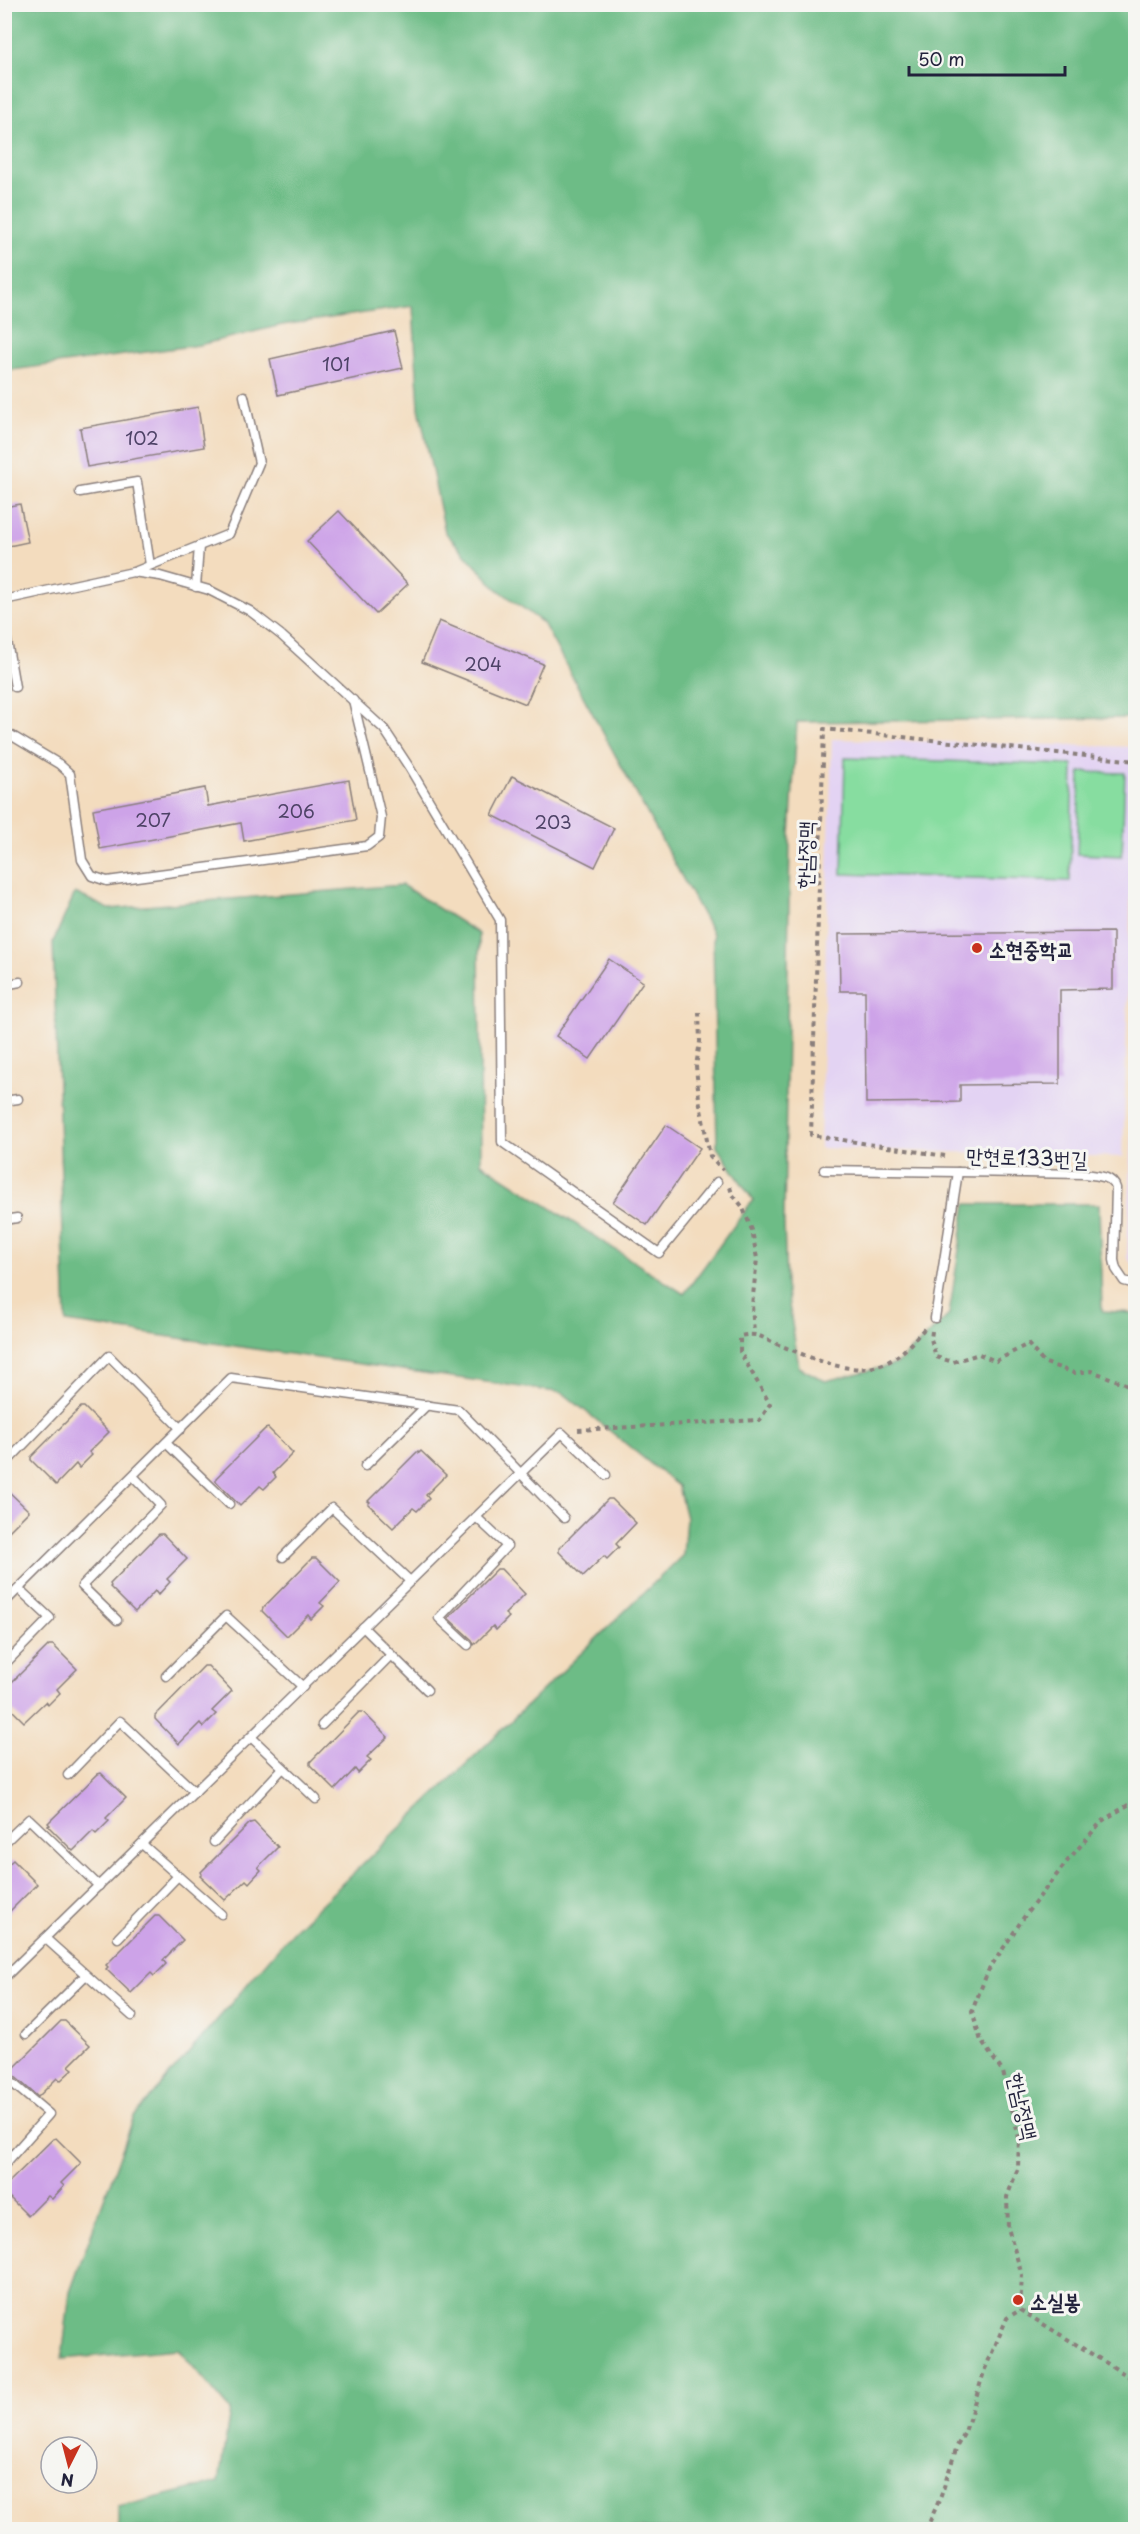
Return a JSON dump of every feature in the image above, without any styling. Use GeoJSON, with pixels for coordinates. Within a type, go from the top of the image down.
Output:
{"type":"FeatureCollection","features":[{"type":"Feature","properties":{"kind":"lane"},"geometry":{"type":"LineString","coordinates":[[4,600],[133,572],[230,534],[260,464],[244,396]]}},
{"type":"Feature","properties":{"kind":"lane"},"geometry":{"type":"LineString","coordinates":[[80,492],[137,482],[150,565]]}},
{"type":"Feature","properties":{"kind":"lane"},"geometry":{"type":"LineString","coordinates":[[196,586],[199,546]]}},
{"type":"Feature","properties":{"kind":"lane"},"geometry":{"type":"LineString","coordinates":[[133,572],[160,576],[209,590],[250,611],[317,665],[384,729],[403,757],[500,920],[502,1142],[659,1253],[717,1182]]}},
{"type":"Feature","properties":{"kind":"lane"},"geometry":{"type":"LineString","coordinates":[[4,624],[15,687]]}},
{"type":"Feature","properties":{"kind":"lane"},"geometry":{"type":"LineString","coordinates":[[4,731],[59,764],[70,774],[82,860],[92,876],[107,881],[367,846],[379,837],[381,818],[353,700]]}},
{"type":"Feature","properties":{"kind":"lane"},"geometry":{"type":"LineString","coordinates":[[4,985],[20,982]]}},
{"type":"Feature","properties":{"kind":"lane"},"geometry":{"type":"LineString","coordinates":[[4,1101],[18,1098]]}},
{"type":"Feature","properties":{"kind":"lane","name":"만현로133번길"},"geometry":{"type":"LineString","coordinates":[[824,1170],[1085,1174],[1109,1178],[1114,1182],[1116,1188],[1116,1269],[1124,1281],[1136,1284]]}},
{"type":"Feature","properties":{"kind":"lane"},"geometry":{"type":"LineString","coordinates":[[935,1318],[958,1172]]}},
{"type":"Feature","properties":{"kind":"lane"},"geometry":{"type":"LineString","coordinates":[[4,1220],[17,1218]]}},
{"type":"Feature","properties":{"kind":"lane"},"geometry":{"type":"LineString","coordinates":[[4,1465],[109,1356],[180,1429]]}},
{"type":"Feature","properties":{"kind":"lane"},"geometry":{"type":"LineString","coordinates":[[4,1603],[231,1378],[459,1410],[564,1518]]}},
{"type":"Feature","properties":{"kind":"lane"},"geometry":{"type":"LineString","coordinates":[[365,1466],[427,1405]]}},
{"type":"Feature","properties":{"kind":"lane"},"geometry":{"type":"LineString","coordinates":[[4,1978],[562,1433],[606,1475]]}},
{"type":"Feature","properties":{"kind":"lane"},"geometry":{"type":"LineString","coordinates":[[166,1443],[229,1504]]}},
{"type":"Feature","properties":{"kind":"lane"},"geometry":{"type":"LineString","coordinates":[[117,1620],[82,1586],[161,1505],[133,1476]]}},
{"type":"Feature","properties":{"kind":"lane"},"geometry":{"type":"LineString","coordinates":[[283,1557],[333,1508],[410,1581]]}},
{"type":"Feature","properties":{"kind":"lane"},"geometry":{"type":"LineString","coordinates":[[468,1645],[439,1618],[507,1546],[476,1517]]}},
{"type":"Feature","properties":{"kind":"lane"},"geometry":{"type":"LineString","coordinates":[[4,1665],[50,1618],[19,1589]]}},
{"type":"Feature","properties":{"kind":"lane"},"geometry":{"type":"LineString","coordinates":[[166,1676],[226,1616],[303,1687]]}},
{"type":"Feature","properties":{"kind":"lane"},"geometry":{"type":"LineString","coordinates":[[363,1627],[427,1690]]}},
{"type":"Feature","properties":{"kind":"lane"},"geometry":{"type":"LineString","coordinates":[[322,1725],[391,1655]]}},
{"type":"Feature","properties":{"kind":"lane"},"geometry":{"type":"LineString","coordinates":[[68,1775],[120,1721],[195,1792]]}},
{"type":"Feature","properties":{"kind":"lane"},"geometry":{"type":"LineString","coordinates":[[251,1737],[316,1799]]}},
{"type":"Feature","properties":{"kind":"lane"},"geometry":{"type":"LineString","coordinates":[[214,1842],[283,1768]]}},
{"type":"Feature","properties":{"kind":"lane"},"geometry":{"type":"LineString","coordinates":[[4,1843],[29,1819],[99,1886]]}},
{"type":"Feature","properties":{"kind":"lane"},"geometry":{"type":"LineString","coordinates":[[142,1844],[221,1914]]}},
{"type":"Feature","properties":{"kind":"lane"},"geometry":{"type":"LineString","coordinates":[[118,1938],[178,1876]]}},
{"type":"Feature","properties":{"kind":"lane"},"geometry":{"type":"LineString","coordinates":[[45,1938],[132,2016]]}},
{"type":"Feature","properties":{"kind":"lane"},"geometry":{"type":"LineString","coordinates":[[26,2034],[86,1975]]}},
{"type":"Feature","properties":{"kind":"lane"},"geometry":{"type":"LineString","coordinates":[[4,2076],[49,2114],[4,2165]]}},
{"type":"Feature","properties":{"kind":"path","name":"한남정맥"},"geometry":{"type":"LineString","coordinates":[[958,1172],[954,1157],[811,1135],[824,729],[1136,761]]}},
{"type":"Feature","properties":{"kind":"path"},"geometry":{"type":"LineString","coordinates":[[935,1318],[931,1339],[936,1358],[953,1362],[979,1354],[996,1361],[1028,1344],[1043,1362],[1074,1373],[1092,1371],[1136,1388]]}},
{"type":"Feature","properties":{"kind":"path"},"geometry":{"type":"LineString","coordinates":[[562,1433],[595,1428],[760,1420],[770,1404],[740,1353],[740,1336],[754,1333],[776,1344],[845,1369],[872,1367],[893,1359],[935,1318]]}},
{"type":"Feature","properties":{"kind":"path","name":"한남정맥"},"geometry":{"type":"LineString","coordinates":[[1020,2310],[1022,2275],[1008,2228],[1007,2197],[1018,2168],[1020,2138],[1003,2072],[981,2042],[972,2011],[988,1971],[1026,1914],[1102,1821],[1136,1800]]}},
{"type":"Feature","properties":{"kind":"path"},"geometry":{"type":"LineString","coordinates":[[926,2529],[941,2496],[957,2446],[965,2432],[985,2369],[1007,2318],[1020,2310],[1136,2381]]}},
{"type":"Feature","properties":{"kind":"shaded area","name":"소현중학교"},"geometry":{"type":"Polygon","coordinates":[[[832,739],[1135,747],[1123,1157],[820,1148],[832,739]]]}},
{"type":"Feature","properties":{"kind":"shaded area"},"geometry":{"type":"Polygon","coordinates":[[[1135,1063],[1136,1267],[1127,1258],[1135,1063]]]}},
{"type":"Feature","properties":{"kind":"green space"},"geometry":{"type":"Polygon","coordinates":[[[4,5],[1135,5],[1135,718],[797,722],[790,836],[784,1222],[786,1286],[799,1367],[825,1381],[897,1364],[949,1315],[966,1204],[1099,1204],[1102,1311],[1135,1313],[1135,2529],[118,2529],[118,2507],[219,2482],[230,2410],[178,2349],[62,2359],[70,2292],[134,2117],[292,1932],[683,1555],[686,1518],[678,1486],[563,1393],[66,1322],[53,942],[75,893],[109,909],[402,885],[479,934],[481,1163],[684,1294],[753,1200],[717,1147],[713,934],[543,623],[496,588],[445,532],[419,408],[413,306],[282,325],[199,345],[5,371],[4,5]]]}},
{"type":"Feature","properties":{"kind":"green space"},"geometry":{"type":"Polygon","coordinates":[[[845,758],[1073,765],[1070,881],[842,874],[845,758]]]}},
{"type":"Feature","properties":{"kind":"green space"},"geometry":{"type":"Polygon","coordinates":[[[1080,772],[1125,773],[1122,856],[1077,854],[1080,772]]]}},
{"type":"Feature","properties":{"kind":"building"},"geometry":{"type":"Polygon","coordinates":[[[394,331],[403,368],[278,395],[270,359],[394,331]]]}},
{"type":"Feature","properties":{"kind":"building"},"geometry":{"type":"Polygon","coordinates":[[[198,407],[204,447],[87,467],[80,428],[198,407]]]}},
{"type":"Feature","properties":{"kind":"building"},"geometry":{"type":"Polygon","coordinates":[[[20,504],[28,542],[4,547],[4,507],[20,504]]]}},
{"type":"Feature","properties":{"kind":"building"},"geometry":{"type":"Polygon","coordinates":[[[339,511],[408,584],[376,614],[307,541],[339,511]]]}},
{"type":"Feature","properties":{"kind":"building"},"geometry":{"type":"Polygon","coordinates":[[[439,621],[543,664],[526,704],[422,662],[439,621]]]}},
{"type":"Feature","properties":{"kind":"building"},"geometry":{"type":"Polygon","coordinates":[[[512,776],[614,828],[595,867],[492,815],[512,776]]]}},
{"type":"Feature","properties":{"kind":"building"},"geometry":{"type":"Polygon","coordinates":[[[349,780],[356,820],[244,841],[241,823],[100,849],[93,809],[205,788],[208,806],[349,780]]]}},
{"type":"Feature","properties":{"kind":"building"},"geometry":{"type":"Polygon","coordinates":[[[1113,932],[1113,989],[1060,990],[1060,1084],[960,1085],[960,1102],[866,1103],[865,991],[840,991],[839,934],[1113,932]]]}},
{"type":"Feature","properties":{"kind":"building"},"geometry":{"type":"Polygon","coordinates":[[[609,959],[643,982],[590,1059],[556,1036],[609,959]]]}},
{"type":"Feature","properties":{"kind":"building"},"geometry":{"type":"Polygon","coordinates":[[[666,1125],[700,1148],[647,1225],[613,1202],[666,1125]]]}},
{"type":"Feature","properties":{"kind":"building"},"geometry":{"type":"Polygon","coordinates":[[[81,1407],[84,1407],[109,1432],[89,1452],[92,1455],[79,1468],[76,1464],[56,1485],[31,1460],[31,1457],[81,1407]]]}},
{"type":"Feature","properties":{"kind":"building"},"geometry":{"type":"Polygon","coordinates":[[[268,1428],[293,1453],[273,1473],[276,1477],[264,1489],[260,1486],[240,1506],[216,1481],[216,1478],[268,1428]]]}},
{"type":"Feature","properties":{"kind":"building"},"geometry":{"type":"Polygon","coordinates":[[[418,1451],[419,1453],[421,1451],[446,1475],[426,1495],[429,1499],[417,1511],[413,1508],[393,1528],[368,1504],[370,1502],[368,1501],[418,1451]]]}},
{"type":"Feature","properties":{"kind":"building"},"geometry":{"type":"Polygon","coordinates":[[[4,1487],[29,1511],[4,1536],[4,1487]]]}},
{"type":"Feature","properties":{"kind":"building"},"geometry":{"type":"Polygon","coordinates":[[[608,1499],[612,1499],[636,1523],[616,1544],[619,1547],[607,1559],[604,1556],[583,1576],[559,1552],[559,1548],[608,1499]]]}},
{"type":"Feature","properties":{"kind":"building"},"geometry":{"type":"Polygon","coordinates":[[[159,1534],[163,1534],[187,1559],[167,1579],[170,1582],[158,1595],[155,1591],[135,1612],[110,1587],[110,1584],[159,1534]]]}},
{"type":"Feature","properties":{"kind":"building"},"geometry":{"type":"Polygon","coordinates":[[[312,1558],[316,1558],[340,1582],[320,1603],[324,1606],[311,1619],[308,1615],[287,1636],[262,1611],[312,1558]]]}},
{"type":"Feature","properties":{"kind":"building"},"geometry":{"type":"Polygon","coordinates":[[[497,1569],[501,1569],[525,1594],[505,1614],[509,1617],[496,1630],[493,1626],[474,1645],[472,1640],[448,1618],[497,1569]]]}},
{"type":"Feature","properties":{"kind":"building"},"geometry":{"type":"Polygon","coordinates":[[[49,1645],[53,1645],[77,1669],[57,1689],[60,1693],[48,1705],[45,1702],[24,1722],[4,1702],[4,1690],[49,1645]]]}},
{"type":"Feature","properties":{"kind":"building"},"geometry":{"type":"Polygon","coordinates":[[[204,1666],[208,1666],[232,1691],[212,1711],[216,1714],[203,1727],[200,1723],[179,1744],[155,1719],[155,1716],[204,1666]]]}},
{"type":"Feature","properties":{"kind":"building"},"geometry":{"type":"Polygon","coordinates":[[[359,1712],[363,1712],[388,1737],[367,1757],[371,1760],[358,1773],[355,1769],[335,1790],[310,1765],[310,1762],[359,1712]]]}},
{"type":"Feature","properties":{"kind":"building"},"geometry":{"type":"Polygon","coordinates":[[[101,1773],[126,1798],[106,1818],[109,1821],[96,1834],[93,1831],[73,1851],[48,1826],[50,1825],[48,1823],[101,1773]]]}},
{"type":"Feature","properties":{"kind":"building"},"geometry":{"type":"Polygon","coordinates":[[[254,1822],[278,1847],[258,1867],[261,1870],[249,1883],[246,1880],[225,1900],[200,1876],[201,1872],[250,1823],[254,1822]]]}},
{"type":"Feature","properties":{"kind":"building"},"geometry":{"type":"Polygon","coordinates":[[[13,1860],[37,1884],[4,1917],[4,1868],[13,1860]]]}},
{"type":"Feature","properties":{"kind":"building"},"geometry":{"type":"Polygon","coordinates":[[[155,1916],[159,1916],[183,1940],[163,1960],[166,1964],[154,1976],[151,1973],[131,1993],[106,1969],[108,1967],[106,1965],[155,1916]]]}},
{"type":"Feature","properties":{"kind":"building"},"geometry":{"type":"Polygon","coordinates":[[[61,2021],[65,2021],[90,2045],[69,2066],[73,2069],[60,2081],[57,2078],[38,2097],[12,2074],[12,2070],[61,2021]]]}},
{"type":"Feature","properties":{"kind":"building"},"geometry":{"type":"Polygon","coordinates":[[[56,2138],[81,2163],[61,2183],[64,2186],[52,2199],[48,2196],[28,2216],[4,2192],[4,2187],[56,2138]]]}},
{"type":"Feature","properties":{"kind":"place","name":"소현중학교"},"geometry":{"type":"Point","coordinates":[977,948]}},
{"type":"Feature","properties":{"kind":"place","name":"소실봉"},"geometry":{"type":"Point","coordinates":[1018,2300]}}]}
